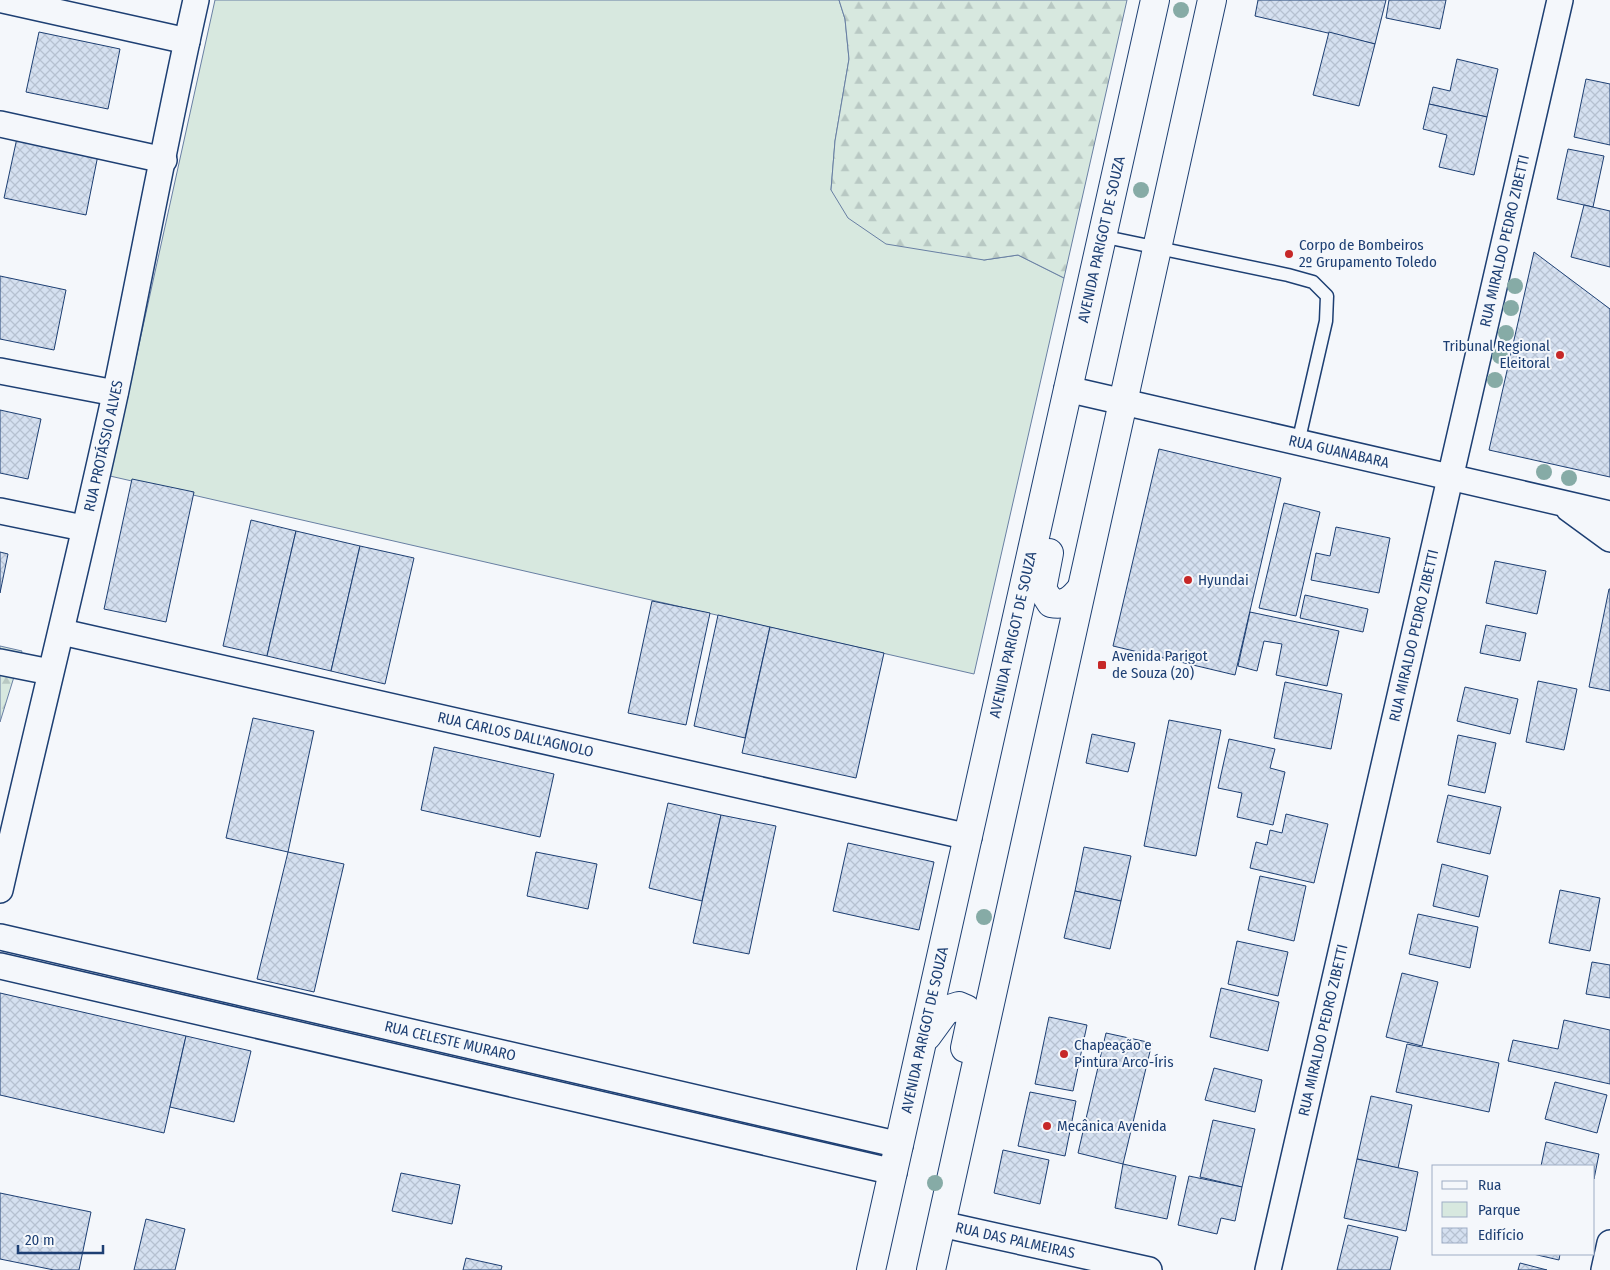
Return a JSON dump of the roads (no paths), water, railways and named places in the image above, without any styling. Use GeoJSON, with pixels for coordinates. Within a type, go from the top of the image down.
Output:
{"type":"FeatureCollection","features":[{"type":"Feature","properties":{"kind":"main road","name":"AVENIDA PARIGOT DE SOUZA"},"geometry":{"type":"LineString","coordinates":[[871,1270],[1155,0]]}},
{"type":"Feature","properties":{"kind":"main road"},"geometry":{"type":"LineString","coordinates":[[931,1270],[1212,0]]}},
{"type":"Feature","properties":{"kind":"main road"},"geometry":{"type":"LineString","coordinates":[[1066,396],[1068,443],[1042,589],[1051,603],[1060,605],[1072,600],[1081,589]]}},
{"type":"Feature","properties":{"kind":"main road"},"geometry":{"type":"LineString","coordinates":[[922,1044],[946,1010],[959,1006],[966,1009],[971,1020],[950,1117],[953,1173]]}},
{"type":"Feature","properties":{"kind":"main road"},"geometry":{"type":"LineString","coordinates":[[880,1228],[883,1270]]}},
{"type":"Feature","properties":{"kind":"street"},"geometry":{"type":"LineString","coordinates":[[3,0],[187,41]]}},
{"type":"Feature","properties":{"kind":"street","name":"RUA PROTÁSSIO ALVES"},"geometry":{"type":"LineString","coordinates":[[0,890],[50,672],[62,632],[83,528],[115,393],[196,0]]}},
{"type":"Feature","properties":{"kind":"street","name":"RUA MIRALDO PEDRO ZIBETTI"},"geometry":{"type":"LineString","coordinates":[[1268,1270],[1560,0]]}},
{"type":"Feature","properties":{"kind":"street"},"geometry":{"type":"LineString","coordinates":[[0,124],[164,160]]}},
{"type":"Feature","properties":{"kind":"street"},"geometry":{"type":"LineString","coordinates":[[0,371],[115,393]]}},
{"type":"Feature","properties":{"kind":"street","name":"RUA GUANABARA"},"geometry":{"type":"LineString","coordinates":[[1066,396],[1124,403],[1610,514]]}},
{"type":"Feature","properties":{"kind":"street"},"geometry":{"type":"LineString","coordinates":[[1561,503],[1610,539]]}},
{"type":"Feature","properties":{"kind":"street"},"geometry":{"type":"LineString","coordinates":[[0,510],[83,528]]}},
{"type":"Feature","properties":{"kind":"street","name":"RUA CARLOS DALL'AGNOLO"},"geometry":{"type":"LineString","coordinates":[[62,632],[969,837]]}},
{"type":"Feature","properties":{"kind":"street"},"geometry":{"type":"LineString","coordinates":[[0,662],[50,672]]}},
{"type":"Feature","properties":{"kind":"street","name":"RUA CELESTE MURARO"},"geometry":{"type":"LineString","coordinates":[[0,937],[900,1145]]}},
{"type":"Feature","properties":{"kind":"street","name":"RUA CELESTE MURARO"},"geometry":{"type":"LineString","coordinates":[[0,966],[894,1172]]}},
{"type":"Feature","properties":{"kind":"street"},"geometry":{"type":"LineString","coordinates":[[427,1065],[432,1038]]}},
{"type":"Feature","properties":{"kind":"street","name":"RUA DAS PALMEIRAS"},"geometry":{"type":"LineString","coordinates":[[941,1224],[1149,1270]]}},
{"type":"Feature","properties":{"kind":"street"},"geometry":{"type":"LineString","coordinates":[[1604,1270],[1610,1243]]}},
{"type":"Feature","properties":{"kind":"lane"},"geometry":{"type":"LineString","coordinates":[[1101,236],[1313,282],[1327,296],[1326,321],[1298,443]]}},
{"type":"Feature","properties":{"kind":"place","name":"Corpo de Bombeiros 2º Grupamento Toledo"},"geometry":{"type":"Point","coordinates":[1289,254]}},
{"type":"Feature","properties":{"kind":"place","name":"Tribunal Regional Eleitoral"},"geometry":{"type":"Point","coordinates":[1560,355]}},
{"type":"Feature","properties":{"kind":"place","name":"Hyundai"},"geometry":{"type":"Point","coordinates":[1188,580]}},
{"type":"Feature","properties":{"kind":"place","name":"Avenida Parigot de Souza (20)"},"geometry":{"type":"Point","coordinates":[1102,665]}},
{"type":"Feature","properties":{"kind":"place","name":"Chapeação e Pintura Arco-Íris"},"geometry":{"type":"Point","coordinates":[1064,1054]}},
{"type":"Feature","properties":{"kind":"place","name":"Mecânica Avenida"},"geometry":{"type":"Point","coordinates":[1047,1126]}}]}
